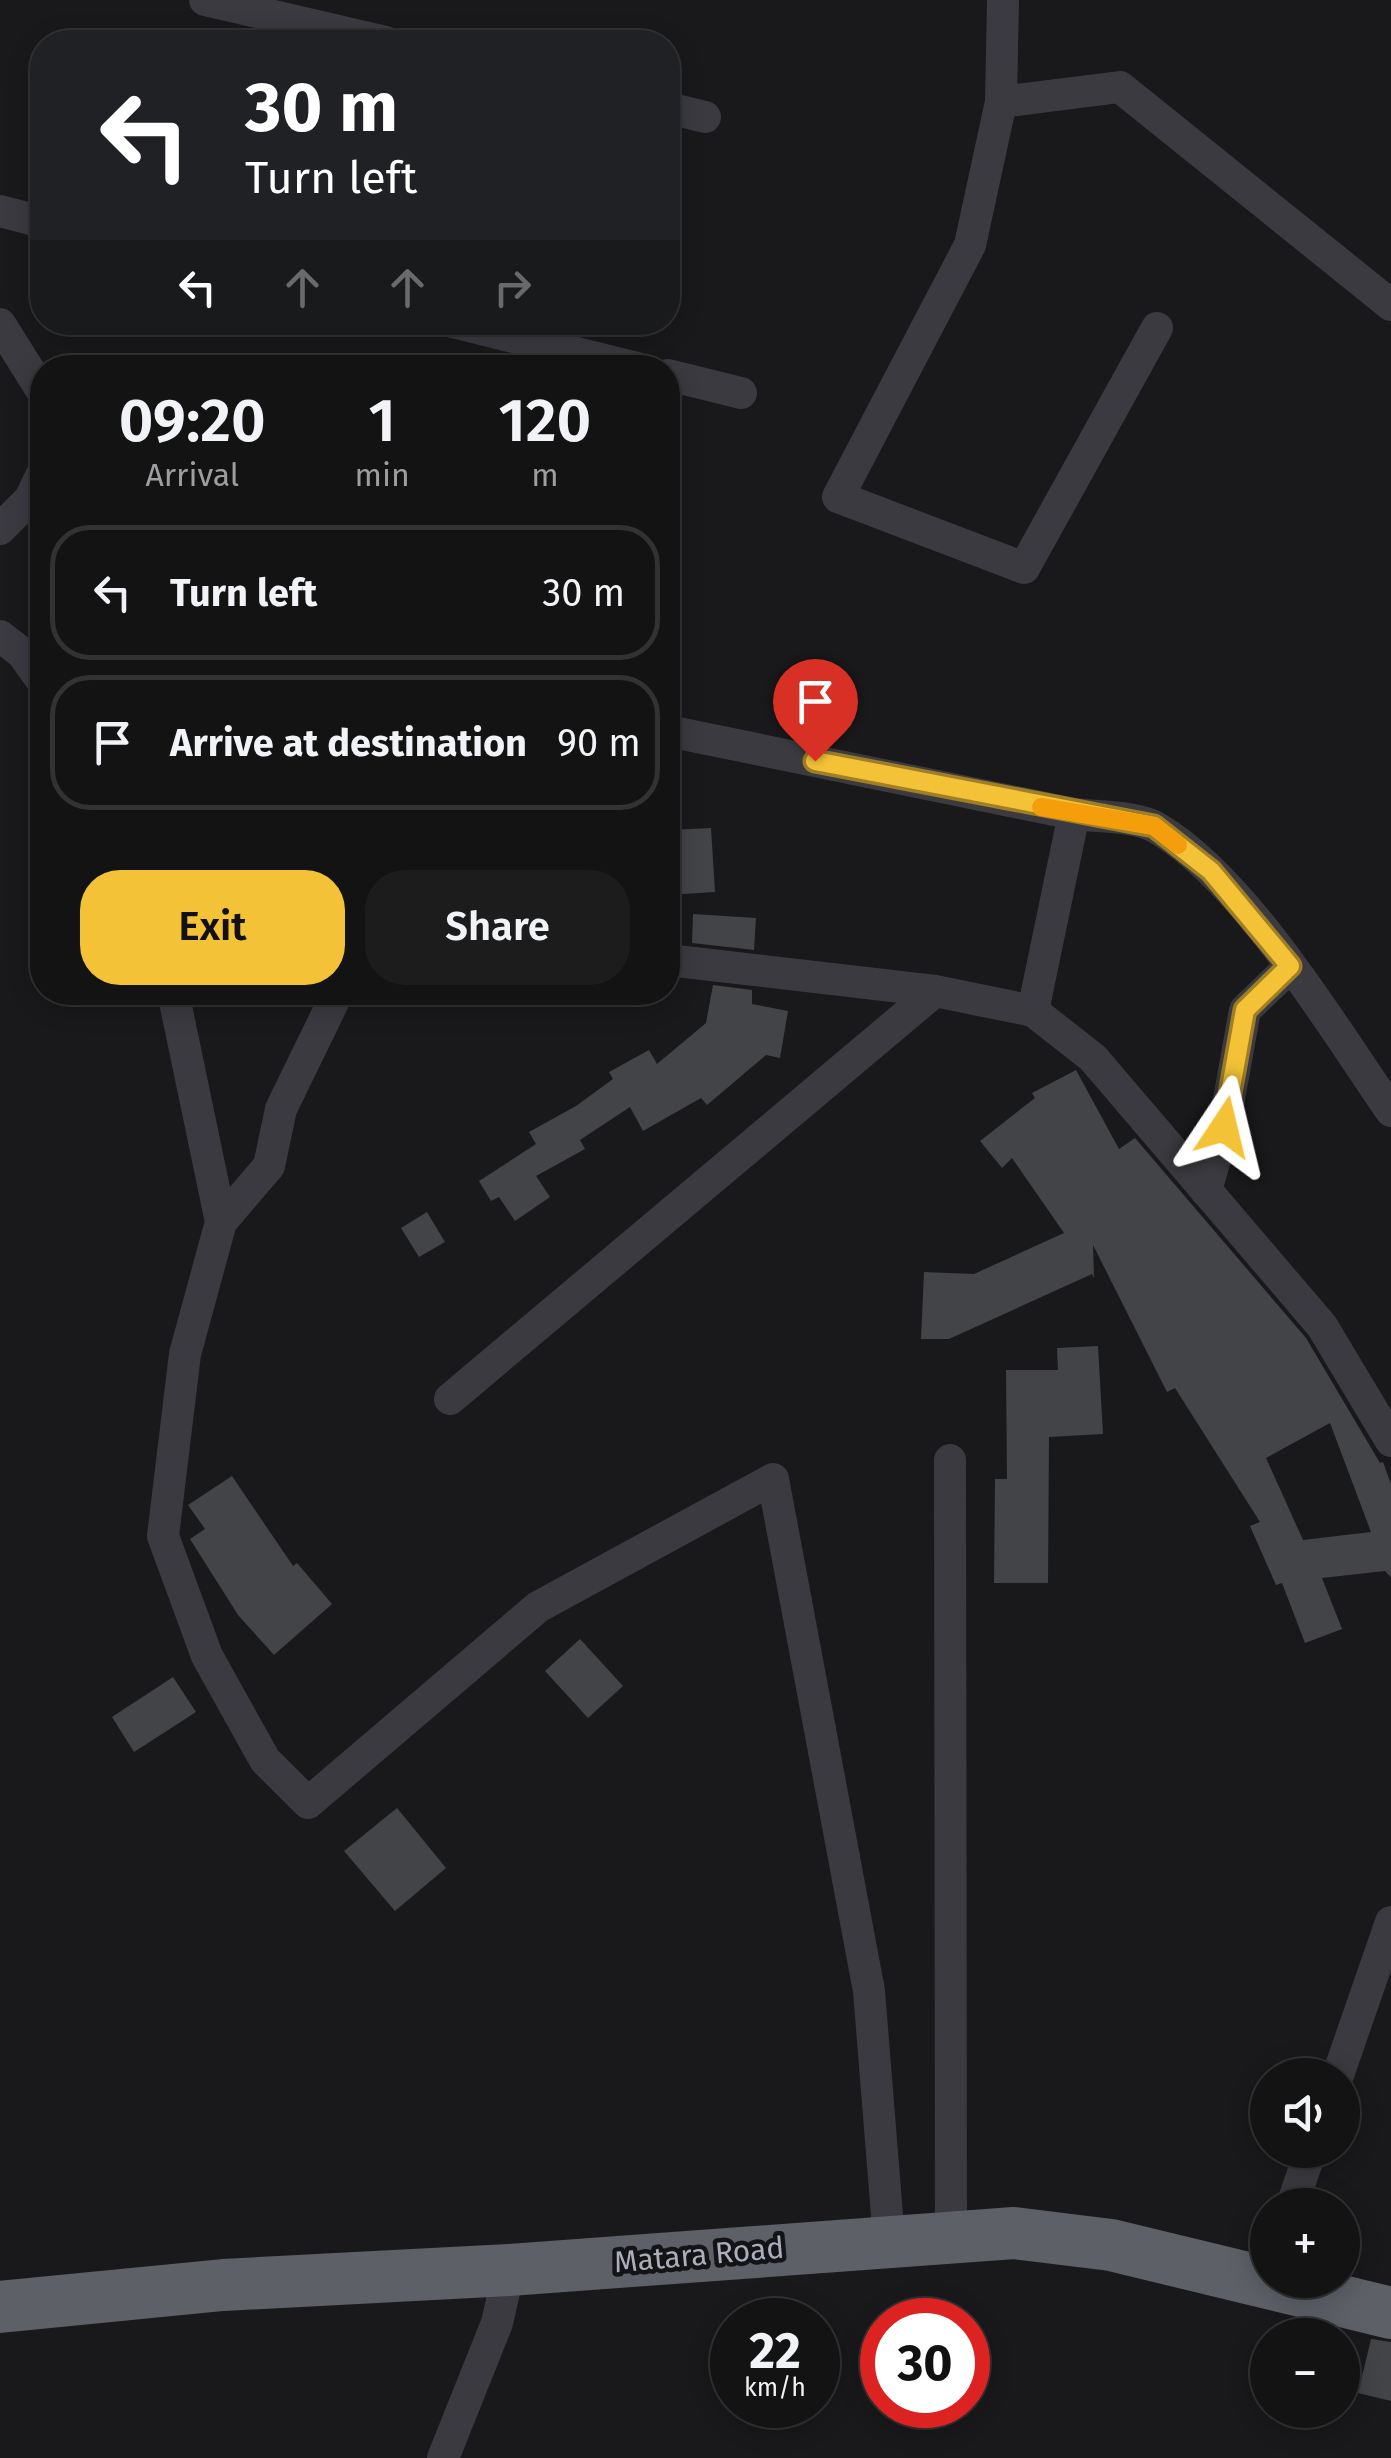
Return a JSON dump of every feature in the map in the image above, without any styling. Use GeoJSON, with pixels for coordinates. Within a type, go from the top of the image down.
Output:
{"type":"FeatureCollection","features":[{"type":"Feature","properties":{"kind":"highway","name":"Matara Road"},"geometry":{"type":"LineString","coordinates":[[0,2308],[223,2285],[509,2270],[950,2234],[1014,2233],[1112,2245],[1250,2275]]}},
{"type":"Feature","properties":{"kind":"highway","name":"Matara Road"},"geometry":{"type":"LineString","coordinates":[[1334,2298],[1391,2314]]}},
{"type":"Feature","properties":{"kind":"street"},"geometry":{"type":"LineString","coordinates":[[205,0],[334,30]]}},
{"type":"Feature","properties":{"kind":"street"},"geometry":{"type":"LineString","coordinates":[[1004,0],[1001,102],[970,245],[838,497],[1024,568],[1158,328]]}},
{"type":"Feature","properties":{"kind":"street"},"geometry":{"type":"LineString","coordinates":[[1001,102],[1120,87],[1391,305]]}},
{"type":"Feature","properties":{"kind":"street"},"geometry":{"type":"LineString","coordinates":[[680,111],[705,117]]}},
{"type":"Feature","properties":{"kind":"street"},"geometry":{"type":"LineString","coordinates":[[0,211],[30,219]]}},
{"type":"Feature","properties":{"kind":"street"},"geometry":{"type":"LineString","coordinates":[[0,324],[30,373]]}},
{"type":"Feature","properties":{"kind":"street"},"geometry":{"type":"LineString","coordinates":[[506,335],[585,355]]}},
{"type":"Feature","properties":{"kind":"street"},"geometry":{"type":"LineString","coordinates":[[680,378],[740,393]]}},
{"type":"Feature","properties":{"kind":"street"},"geometry":{"type":"LineString","coordinates":[[0,529],[30,499]]}},
{"type":"Feature","properties":{"kind":"street"},"geometry":{"type":"LineString","coordinates":[[0,636],[30,664]]}},
{"type":"Feature","properties":{"kind":"street"},"geometry":{"type":"LineString","coordinates":[[680,733],[1074,814],[1154,826],[1211,871],[1290,966],[1391,1111]]}},
{"type":"Feature","properties":{"kind":"street"},"geometry":{"type":"LineString","coordinates":[[1033,1011],[1074,814]]}},
{"type":"Feature","properties":{"kind":"street"},"geometry":{"type":"LineString","coordinates":[[680,961],[935,991],[1033,1011],[1093,1058],[1322,1326],[1391,1441]]}},
{"type":"Feature","properties":{"kind":"street"},"geometry":{"type":"LineString","coordinates":[[1206,1191],[1224,1127],[1245,1010],[1290,966]]}},
{"type":"Feature","properties":{"kind":"street"},"geometry":{"type":"LineString","coordinates":[[450,1399],[935,991]]}},
{"type":"Feature","properties":{"kind":"street"},"geometry":{"type":"LineString","coordinates":[[176,1005],[220,1222],[186,1354],[163,1536],[207,1656],[265,1760],[308,1803],[538,1607],[774,1479],[869,1991],[889,2240]]}},
{"type":"Feature","properties":{"kind":"street"},"geometry":{"type":"LineString","coordinates":[[220,1222],[269,1166],[281,1109],[332,1005]]}},
{"type":"Feature","properties":{"kind":"street"},"geometry":{"type":"LineString","coordinates":[[950,1460],[950,2234]]}},
{"type":"Feature","properties":{"kind":"street"},"geometry":{"type":"LineString","coordinates":[[1344,2058],[1391,1924]]}},
{"type":"Feature","properties":{"kind":"street"},"geometry":{"type":"LineString","coordinates":[[443,2458],[497,2324],[509,2270]]}},
{"type":"Feature","properties":{"kind":"building"},"geometry":{"type":"Polygon","coordinates":[[[711,828],[715,892],[680,894],[680,829],[711,828]]]}},
{"type":"Feature","properties":{"kind":"building"},"geometry":{"type":"Polygon","coordinates":[[[693,914],[756,918],[754,950],[692,943],[693,914]]]}},
{"type":"Feature","properties":{"kind":"building"},"geometry":{"type":"Polygon","coordinates":[[[713,985],[752,990],[752,1004],[788,1011],[780,1058],[766,1055],[707,1105],[701,1098],[643,1131],[630,1107],[580,1140],[585,1149],[536,1176],[550,1197],[515,1221],[499,1197],[491,1201],[479,1181],[536,1144],[529,1132],[576,1106],[613,1079],[609,1072],[649,1050],[657,1064],[706,1023],[713,985]]]}},
{"type":"Feature","properties":{"kind":"building"},"geometry":{"type":"Polygon","coordinates":[[[1076,1070],[1119,1149],[1135,1138],[1306,1338],[1380,1463],[1383,1462],[1391,1484],[1391,1577],[1385,1571],[1322,1578],[1342,1629],[1305,1643],[1282,1583],[1276,1585],[1250,1526],[1260,1522],[1175,1388],[1167,1392],[1093,1245],[1094,1278],[1092,1274],[949,1339],[921,1339],[924,1272],[974,1274],[1064,1233],[1012,1158],[1002,1168],[980,1141],[1035,1098],[1032,1093],[1076,1070]],[[1330,1423],[1266,1458],[1303,1540],[1371,1532],[1330,1423]]]}},
{"type":"Feature","properties":{"kind":"building"},"geometry":{"type":"Polygon","coordinates":[[[427,1212],[445,1242],[419,1257],[401,1228],[427,1212]]]}},
{"type":"Feature","properties":{"kind":"building"},"geometry":{"type":"Polygon","coordinates":[[[1098,1346],[1103,1434],[1049,1437],[1048,1583],[994,1583],[995,1479],[1007,1479],[1006,1370],[1058,1370],[1057,1348],[1098,1346]]]}},
{"type":"Feature","properties":{"kind":"building"},"geometry":{"type":"Polygon","coordinates":[[[232,1476],[293,1566],[297,1563],[332,1604],[274,1655],[238,1615],[190,1539],[205,1529],[188,1505],[232,1476]]]}},
{"type":"Feature","properties":{"kind":"building"},"geometry":{"type":"Polygon","coordinates":[[[580,1639],[623,1686],[588,1718],[545,1671],[580,1639]]]}},
{"type":"Feature","properties":{"kind":"building"},"geometry":{"type":"Polygon","coordinates":[[[173,1677],[196,1712],[134,1752],[112,1717],[173,1677]]]}},
{"type":"Feature","properties":{"kind":"building"},"geometry":{"type":"Polygon","coordinates":[[[397,1808],[446,1868],[395,1911],[344,1851],[397,1808]]]}},
{"type":"Feature","properties":{"kind":"building"},"geometry":{"type":"Polygon","coordinates":[[[1371,2339],[1391,2342],[1391,2401],[1360,2393],[1371,2339]]]}},
{"type":"Feature","properties":{"kind":"slow traffic"},"geometry":{"type":"LineString","coordinates":[[1041,807],[1154,826],[1178,845]]}},
{"type":"Feature","properties":{"kind":"route"},"geometry":{"type":"LineString","coordinates":[[815,761],[1074,814],[1154,826],[1211,871],[1290,966],[1245,1010],[1224,1127]]}}]}
